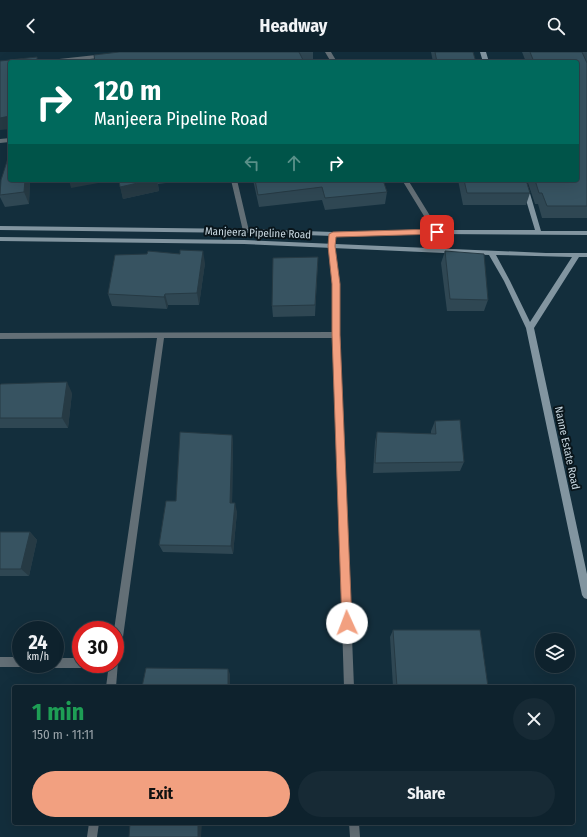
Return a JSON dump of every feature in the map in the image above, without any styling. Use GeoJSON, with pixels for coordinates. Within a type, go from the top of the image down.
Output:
{"type":"FeatureCollection","features":[{"type":"Feature","properties":{"kind":"main road"},"geometry":{"type":"LineString","coordinates":[[523,182],[539,233]]}},
{"type":"Feature","properties":{"kind":"main road","name":"Manjeera Pipeline Road"},"geometry":{"type":"LineString","coordinates":[[0,228],[246,231],[333,234],[437,232],[587,233]]}},
{"type":"Feature","properties":{"kind":"main road","name":"Manjeera Pipeline Road"},"geometry":{"type":"LineString","coordinates":[[0,239],[244,242],[491,253],[587,255]]}},
{"type":"Feature","properties":{"kind":"main road","name":"Nanne Estate Road"},"geometry":{"type":"LineString","coordinates":[[491,253],[507,281],[530,328],[587,595]]}},
{"type":"Feature","properties":{"kind":"main road"},"geometry":{"type":"LineString","coordinates":[[530,328],[578,255]]}},
{"type":"Feature","properties":{"kind":"street"},"geometry":{"type":"LineString","coordinates":[[68,60],[112,55]]}},
{"type":"Feature","properties":{"kind":"street"},"geometry":{"type":"LineString","coordinates":[[234,182],[246,231]]}},
{"type":"Feature","properties":{"kind":"street"},"geometry":{"type":"LineString","coordinates":[[406,182],[437,232]]}},
{"type":"Feature","properties":{"kind":"street"},"geometry":{"type":"LineString","coordinates":[[333,234],[331,246],[336,284],[336,335],[349,685]]}},
{"type":"Feature","properties":{"kind":"street"},"geometry":{"type":"LineString","coordinates":[[0,336],[336,335]]}},
{"type":"Feature","properties":{"kind":"street"},"geometry":{"type":"LineString","coordinates":[[120,621],[161,336]]}},
{"type":"Feature","properties":{"kind":"street"},"geometry":{"type":"LineString","coordinates":[[0,662],[12,662]]}},
{"type":"Feature","properties":{"kind":"street"},"geometry":{"type":"LineString","coordinates":[[111,685],[113,673]]}},
{"type":"Feature","properties":{"kind":"street"},"geometry":{"type":"LineString","coordinates":[[92,837],[94,825]]}},
{"type":"Feature","properties":{"kind":"street"},"geometry":{"type":"LineString","coordinates":[[354,825],[355,837]]}},
{"type":"Feature","properties":{"kind":"building"},"geometry":{"type":"Polygon","coordinates":[[[119,52],[299,52],[303,60],[95,60],[94,55],[119,52]]]}},
{"type":"Feature","properties":{"kind":"building"},"geometry":{"type":"Polygon","coordinates":[[[435,52],[473,52],[475,60],[437,60],[435,52]]]}},
{"type":"Feature","properties":{"kind":"building"},"geometry":{"type":"Polygon","coordinates":[[[530,52],[582,52],[587,63],[587,206],[547,206],[542,193],[539,193],[536,182],[579,182],[579,60],[533,60],[530,52]]]}},
{"type":"Feature","properties":{"kind":"building"},"geometry":{"type":"Polygon","coordinates":[[[37,57],[37,60],[9,60],[37,57]]]}},
{"type":"Feature","properties":{"kind":"building"},"geometry":{"type":"Polygon","coordinates":[[[8,60],[8,116],[0,118],[0,61],[8,60]]]}},
{"type":"Feature","properties":{"kind":"building"},"geometry":{"type":"Polygon","coordinates":[[[8,158],[8,182],[25,182],[24,192],[0,195],[1,180],[8,158]]]}},
{"type":"Feature","properties":{"kind":"building"},"geometry":{"type":"Polygon","coordinates":[[[119,182],[142,182],[120,187],[119,182]]]}},
{"type":"Feature","properties":{"kind":"building"},"geometry":{"type":"Polygon","coordinates":[[[255,182],[384,182],[387,192],[325,198],[322,187],[258,195],[255,182]]]}},
{"type":"Feature","properties":{"kind":"building"},"geometry":{"type":"Polygon","coordinates":[[[464,182],[527,182],[530,193],[467,193],[464,182]]]}},
{"type":"Feature","properties":{"kind":"building"},"geometry":{"type":"Polygon","coordinates":[[[180,250],[203,251],[197,293],[165,294],[164,297],[108,294],[115,255],[147,254],[148,251],[180,254],[180,250]]]}},
{"type":"Feature","properties":{"kind":"building"},"geometry":{"type":"Polygon","coordinates":[[[445,251],[484,254],[488,300],[450,299],[445,251]]]}},
{"type":"Feature","properties":{"kind":"building"},"geometry":{"type":"Polygon","coordinates":[[[318,257],[315,305],[272,306],[273,258],[318,257]]]}},
{"type":"Feature","properties":{"kind":"building"},"geometry":{"type":"Polygon","coordinates":[[[67,382],[62,418],[0,418],[1,384],[67,382]]]}},
{"type":"Feature","properties":{"kind":"building"},"geometry":{"type":"Polygon","coordinates":[[[460,420],[464,462],[375,463],[377,432],[436,434],[435,421],[460,420]]]}},
{"type":"Feature","properties":{"kind":"building"},"geometry":{"type":"Polygon","coordinates":[[[180,432],[232,435],[230,503],[235,503],[231,546],[159,545],[166,501],[176,501],[180,432]]]}},
{"type":"Feature","properties":{"kind":"building"},"geometry":{"type":"Polygon","coordinates":[[[0,532],[30,532],[21,569],[0,569],[0,532]]]}},
{"type":"Feature","properties":{"kind":"building"},"geometry":{"type":"Polygon","coordinates":[[[393,630],[480,630],[488,685],[397,685],[393,630]]]}},
{"type":"Feature","properties":{"kind":"building"},"geometry":{"type":"Polygon","coordinates":[[[146,668],[228,669],[228,685],[142,685],[146,668]]]}},
{"type":"Feature","properties":{"kind":"building"},"geometry":{"type":"Polygon","coordinates":[[[130,825],[198,825],[198,837],[129,837],[130,825]]]}},
{"type":"Feature","properties":{"kind":"route"},"geometry":{"type":"LineString","coordinates":[[347,623],[336,335],[336,284],[331,246],[333,234],[437,232]]}}]}
